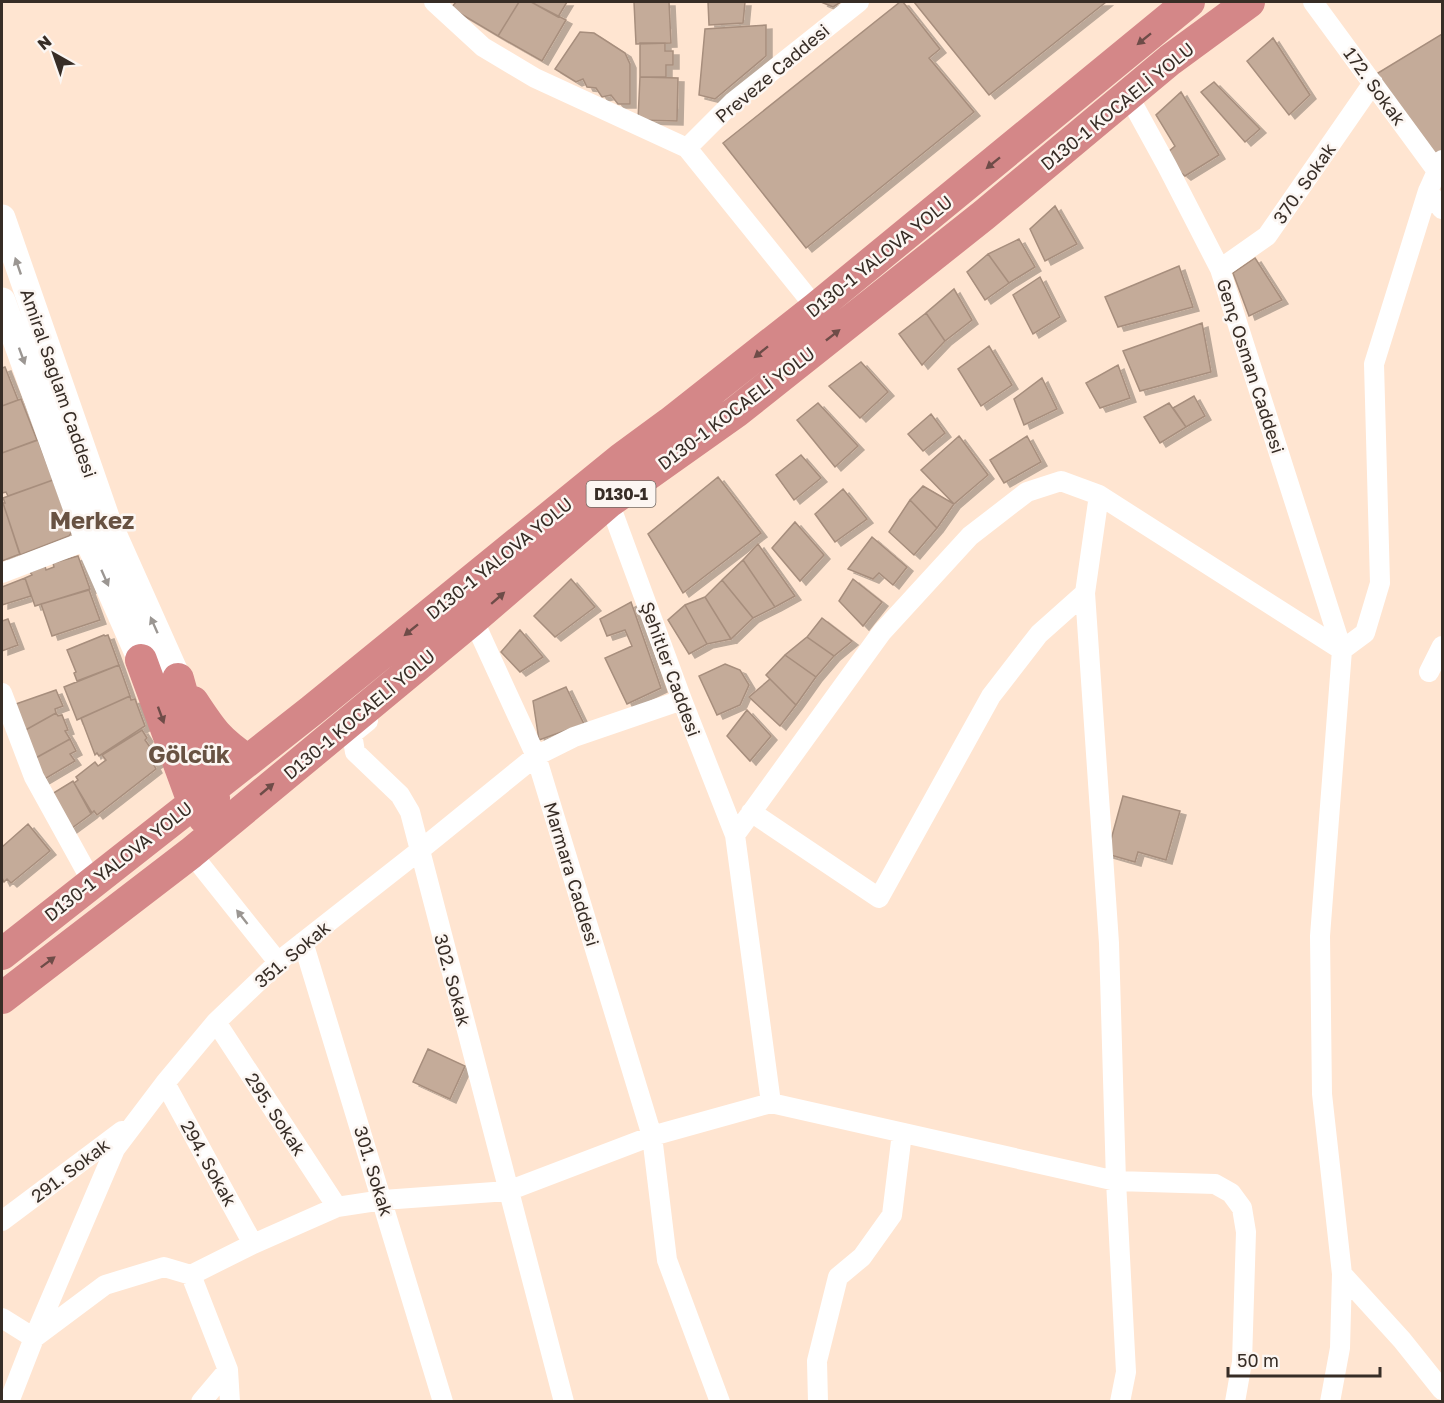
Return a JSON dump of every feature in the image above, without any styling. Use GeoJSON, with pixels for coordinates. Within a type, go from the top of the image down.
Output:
{"type":"FeatureCollection","features":[{"type":"Feature","properties":{"kind":"highway","name":"D130-1 YALOVA YOLU"},"geometry":{"type":"LineString","coordinates":[[2,954],[311,711],[621,459],[716,388],[816,308],[1189,2]]}},
{"type":"Feature","properties":{"kind":"highway","name":"D130-1 KOCAELİ YOLU"},"geometry":{"type":"LineString","coordinates":[[2,998],[211,836],[475,626],[609,502],[745,404],[984,215],[1170,60],[1249,2]]}},
{"type":"Feature","properties":{"kind":"highway"},"geometry":{"type":"LineString","coordinates":[[141,660],[201,796]]}},
{"type":"Feature","properties":{"kind":"highway"},"geometry":{"type":"LineString","coordinates":[[178,679],[212,731],[222,742],[247,760]]}},
{"type":"Feature","properties":{"kind":"highway"},"geometry":{"type":"LineString","coordinates":[[178,679],[211,836]]}},
{"type":"Feature","properties":{"kind":"main road","name":"Amiral Sağlam Caddesi"},"geometry":{"type":"LineString","coordinates":[[2,218],[107,520],[178,679]]}},
{"type":"Feature","properties":{"kind":"main road","name":"Amiral Sağlam Caddesi"},"geometry":{"type":"LineString","coordinates":[[2,301],[88,540],[141,660]]}},
{"type":"Feature","properties":{"kind":"street"},"geometry":{"type":"LineString","coordinates":[[434,2],[483,47],[535,78],[687,148],[816,308]]}},
{"type":"Feature","properties":{"kind":"street","name":"Preveze Caddesi"},"geometry":{"type":"LineString","coordinates":[[687,148],[733,102],[859,2]]}},
{"type":"Feature","properties":{"kind":"street","name":"172. Sokak"},"geometry":{"type":"LineString","coordinates":[[1313,2],[1373,83],[1440,166]]}},
{"type":"Feature","properties":{"kind":"street","name":"370. Sokak"},"geometry":{"type":"LineString","coordinates":[[1220,270],[1267,236],[1373,83]]}},
{"type":"Feature","properties":{"kind":"street","name":"Genç Osman Caddesi"},"geometry":{"type":"LineString","coordinates":[[1128,95],[1220,270],[1342,650]]}},
{"type":"Feature","properties":{"kind":"street"},"geometry":{"type":"LineString","coordinates":[[1330,1401],[1340,1348],[1342,1274],[1322,1094],[1320,936],[1342,650],[1365,633],[1380,583],[1374,364],[1428,191],[1440,166]]}},
{"type":"Feature","properties":{"kind":"street"},"geometry":{"type":"LineString","coordinates":[[1428,191],[1443,209]]}},
{"type":"Feature","properties":{"kind":"street"},"geometry":{"type":"LineString","coordinates":[[735,835],[882,632],[970,536],[1027,492],[1061,482],[1099,495],[1342,650]]}},
{"type":"Feature","properties":{"kind":"street"},"geometry":{"type":"LineString","coordinates":[[1099,495],[1085,593],[1109,943],[1116,1181],[1126,1372],[1120,1401]]}},
{"type":"Feature","properties":{"kind":"street","name":"Şehitler Caddesi"},"geometry":{"type":"LineString","coordinates":[[609,502],[735,835],[771,1103]]}},
{"type":"Feature","properties":{"kind":"street"},"geometry":{"type":"LineString","coordinates":[[2,573],[88,540]]}},
{"type":"Feature","properties":{"kind":"street"},"geometry":{"type":"LineString","coordinates":[[751,812],[879,898],[991,696],[1039,634],[1085,593]]}},
{"type":"Feature","properties":{"kind":"street","name":"Marmara Caddesi"},"geometry":{"type":"LineString","coordinates":[[475,626],[536,756],[652,1136],[667,1260],[720,1401]]}},
{"type":"Feature","properties":{"kind":"street","name":"302. Sokak"},"geometry":{"type":"LineString","coordinates":[[475,626],[352,734],[355,752],[400,795],[410,812],[564,1401]]}},
{"type":"Feature","properties":{"kind":"street"},"geometry":{"type":"LineString","coordinates":[[1429,672],[1443,646]]}},
{"type":"Feature","properties":{"kind":"street"},"geometry":{"type":"LineString","coordinates":[[2,693],[34,777],[92,882]]}},
{"type":"Feature","properties":{"kind":"street","name":"351. Sokak"},"geometry":{"type":"LineString","coordinates":[[9,1401],[115,1149],[165,1083],[216,1022],[303,942],[536,756],[574,737],[682,700]]}},
{"type":"Feature","properties":{"kind":"street"},"geometry":{"type":"LineString","coordinates":[[211,836],[278,963]]}},
{"type":"Feature","properties":{"kind":"street","name":"301. Sokak"},"geometry":{"type":"LineString","coordinates":[[303,942],[443,1401]]}},
{"type":"Feature","properties":{"kind":"street","name":"295. Sokak"},"geometry":{"type":"LineString","coordinates":[[216,1022],[337,1207]]}},
{"type":"Feature","properties":{"kind":"street","name":"294. Sokak"},"geometry":{"type":"LineString","coordinates":[[165,1083],[253,1244]]}},
{"type":"Feature","properties":{"kind":"street"},"geometry":{"type":"LineString","coordinates":[[2,1318],[34,1338],[105,1285],[164,1267],[191,1275],[253,1244],[337,1207],[383,1200],[508,1191],[652,1136],[771,1103],[1116,1181],[1215,1184],[1231,1193],[1242,1208],[1246,1232],[1242,1362],[1235,1401]]}},
{"type":"Feature","properties":{"kind":"street","name":"291. Sokak"},"geometry":{"type":"LineString","coordinates":[[2,1221],[138,1118]]}},
{"type":"Feature","properties":{"kind":"street"},"geometry":{"type":"LineString","coordinates":[[818,1401],[817,1361],[838,1277],[862,1257],[892,1215],[902,1133]]}},
{"type":"Feature","properties":{"kind":"street"},"geometry":{"type":"LineString","coordinates":[[1342,1274],[1402,1340],[1443,1390]]}},
{"type":"Feature","properties":{"kind":"street"},"geometry":{"type":"LineString","coordinates":[[191,1275],[228,1370],[230,1401]]}},
{"type":"Feature","properties":{"kind":"street"},"geometry":{"type":"LineString","coordinates":[[201,1401],[228,1370]]}},
{"type":"Feature","properties":{"kind":"building"},"geometry":{"type":"Polygon","coordinates":[[[456,2],[519,2],[498,36],[451,8],[456,2]]]}},
{"type":"Feature","properties":{"kind":"building"},"geometry":{"type":"Polygon","coordinates":[[[519,2],[531,2],[566,20],[542,61],[498,36],[519,2]]]}},
{"type":"Feature","properties":{"kind":"building"},"geometry":{"type":"Polygon","coordinates":[[[533,2],[567,2],[558,17],[533,2]]]}},
{"type":"Feature","properties":{"kind":"building"},"geometry":{"type":"Polygon","coordinates":[[[634,2],[669,2],[671,43],[636,44],[634,2]]]}},
{"type":"Feature","properties":{"kind":"building"},"geometry":{"type":"Polygon","coordinates":[[[708,2],[745,2],[743,23],[709,25],[708,2]]]}},
{"type":"Feature","properties":{"kind":"building"},"geometry":{"type":"Polygon","coordinates":[[[821,2],[841,2],[833,7],[821,2]]]}},
{"type":"Feature","properties":{"kind":"building"},"geometry":{"type":"Polygon","coordinates":[[[900,2],[903,2],[940,49],[929,58],[974,112],[806,248],[723,143],[900,2]]]}},
{"type":"Feature","properties":{"kind":"building"},"geometry":{"type":"Polygon","coordinates":[[[914,2],[1106,2],[989,95],[914,2]]]}},
{"type":"Feature","properties":{"kind":"building"},"geometry":{"type":"Polygon","coordinates":[[[766,25],[766,56],[715,99],[699,95],[705,29],[766,25]]]}},
{"type":"Feature","properties":{"kind":"building"},"geometry":{"type":"Polygon","coordinates":[[[580,32],[594,33],[625,53],[630,64],[630,104],[618,104],[611,95],[602,97],[596,88],[587,87],[583,79],[576,82],[555,69],[580,32]]]}},
{"type":"Feature","properties":{"kind":"building"},"geometry":{"type":"Polygon","coordinates":[[[1442,34],[1442,157],[1433,161],[1373,76],[1442,34]]]}},
{"type":"Feature","properties":{"kind":"building"},"geometry":{"type":"Polygon","coordinates":[[[1273,38],[1310,95],[1289,115],[1247,61],[1273,38]]]}},
{"type":"Feature","properties":{"kind":"building"},"geometry":{"type":"Polygon","coordinates":[[[640,43],[665,43],[665,51],[673,51],[673,65],[666,65],[666,77],[640,77],[640,43]]]}},
{"type":"Feature","properties":{"kind":"building"},"geometry":{"type":"Polygon","coordinates":[[[640,77],[678,78],[677,121],[638,120],[640,77]]]}},
{"type":"Feature","properties":{"kind":"building"},"geometry":{"type":"Polygon","coordinates":[[[1214,82],[1260,129],[1245,142],[1201,92],[1214,82]]]}},
{"type":"Feature","properties":{"kind":"building"},"geometry":{"type":"Polygon","coordinates":[[[1181,92],[1219,155],[1185,176],[1162,157],[1175,146],[1156,115],[1181,92]]]}},
{"type":"Feature","properties":{"kind":"building"},"geometry":{"type":"Polygon","coordinates":[[[1055,206],[1077,244],[1045,261],[1030,229],[1055,206]]]}},
{"type":"Feature","properties":{"kind":"building"},"geometry":{"type":"Polygon","coordinates":[[[1019,239],[1035,267],[1009,283],[988,254],[1019,239]]]}},
{"type":"Feature","properties":{"kind":"building"},"geometry":{"type":"Polygon","coordinates":[[[988,254],[1009,283],[985,300],[967,272],[988,254]]]}},
{"type":"Feature","properties":{"kind":"building"},"geometry":{"type":"Polygon","coordinates":[[[1255,258],[1282,300],[1249,316],[1233,273],[1255,258]]]}},
{"type":"Feature","properties":{"kind":"building"},"geometry":{"type":"Polygon","coordinates":[[[1179,266],[1193,307],[1118,327],[1105,297],[1179,266]]]}},
{"type":"Feature","properties":{"kind":"building"},"geometry":{"type":"Polygon","coordinates":[[[1040,277],[1060,317],[1033,334],[1013,295],[1040,277]]]}},
{"type":"Feature","properties":{"kind":"building"},"geometry":{"type":"Polygon","coordinates":[[[954,289],[972,320],[945,341],[926,313],[954,289]]]}},
{"type":"Feature","properties":{"kind":"building"},"geometry":{"type":"Polygon","coordinates":[[[926,313],[945,341],[922,365],[899,334],[926,313]]]}},
{"type":"Feature","properties":{"kind":"building"},"geometry":{"type":"Polygon","coordinates":[[[1202,323],[1211,372],[1140,391],[1123,351],[1202,323]]]}},
{"type":"Feature","properties":{"kind":"building"},"geometry":{"type":"Polygon","coordinates":[[[989,346],[1012,385],[981,406],[958,369],[989,346]]]}},
{"type":"Feature","properties":{"kind":"building"},"geometry":{"type":"Polygon","coordinates":[[[861,362],[888,392],[860,418],[829,386],[861,362]]]}},
{"type":"Feature","properties":{"kind":"building"},"geometry":{"type":"Polygon","coordinates":[[[1118,365],[1130,398],[1100,408],[1086,383],[1118,365]]]}},
{"type":"Feature","properties":{"kind":"building"},"geometry":{"type":"Polygon","coordinates":[[[5,367],[18,400],[2,406],[2,368],[5,367]]]}},
{"type":"Feature","properties":{"kind":"building"},"geometry":{"type":"Polygon","coordinates":[[[1042,378],[1057,409],[1024,425],[1014,399],[1042,378]]]}},
{"type":"Feature","properties":{"kind":"building"},"geometry":{"type":"Polygon","coordinates":[[[1194,396],[1205,416],[1186,427],[1173,408],[1194,396]]]}},
{"type":"Feature","properties":{"kind":"building"},"geometry":{"type":"Polygon","coordinates":[[[21,399],[37,440],[2,453],[2,406],[21,399]]]}},
{"type":"Feature","properties":{"kind":"building"},"geometry":{"type":"Polygon","coordinates":[[[818,403],[858,446],[835,467],[797,420],[818,403]]]}},
{"type":"Feature","properties":{"kind":"building"},"geometry":{"type":"Polygon","coordinates":[[[1169,403],[1186,427],[1160,443],[1144,417],[1169,403]]]}},
{"type":"Feature","properties":{"kind":"building"},"geometry":{"type":"Polygon","coordinates":[[[931,414],[945,433],[923,451],[908,434],[931,414]]]}},
{"type":"Feature","properties":{"kind":"building"},"geometry":{"type":"Polygon","coordinates":[[[959,436],[988,475],[954,504],[921,470],[959,436]]]}},
{"type":"Feature","properties":{"kind":"building"},"geometry":{"type":"Polygon","coordinates":[[[1027,436],[1041,462],[1004,483],[990,460],[1027,436]]]}},
{"type":"Feature","properties":{"kind":"building"},"geometry":{"type":"Polygon","coordinates":[[[38,440],[53,480],[8,496],[6,492],[2,493],[2,453],[38,440]]]}},
{"type":"Feature","properties":{"kind":"building"},"geometry":{"type":"Polygon","coordinates":[[[801,455],[821,478],[794,500],[776,475],[801,455]]]}},
{"type":"Feature","properties":{"kind":"building"},"geometry":{"type":"Polygon","coordinates":[[[718,477],[761,533],[683,593],[648,534],[718,477]]]}},
{"type":"Feature","properties":{"kind":"building"},"geometry":{"type":"Polygon","coordinates":[[[53,480],[72,532],[69,536],[20,555],[3,498],[53,480]]]}},
{"type":"Feature","properties":{"kind":"building"},"geometry":{"type":"Polygon","coordinates":[[[923,486],[954,504],[937,528],[910,500],[923,486]]]}},
{"type":"Feature","properties":{"kind":"building"},"geometry":{"type":"Polygon","coordinates":[[[843,489],[867,519],[835,542],[815,514],[843,489]]]}},
{"type":"Feature","properties":{"kind":"building"},"geometry":{"type":"Polygon","coordinates":[[[910,500],[937,528],[914,555],[889,532],[910,500]]]}},
{"type":"Feature","properties":{"kind":"building"},"geometry":{"type":"Polygon","coordinates":[[[2,504],[20,554],[2,561],[2,504]]]}},
{"type":"Feature","properties":{"kind":"building"},"geometry":{"type":"Polygon","coordinates":[[[795,522],[824,555],[800,581],[772,548],[795,522]]]}},
{"type":"Feature","properties":{"kind":"building"},"geometry":{"type":"Polygon","coordinates":[[[872,537],[907,567],[893,585],[879,573],[873,579],[848,569],[872,537]]]}},
{"type":"Feature","properties":{"kind":"building"},"geometry":{"type":"Polygon","coordinates":[[[758,544],[795,596],[775,607],[743,560],[758,544]]]}},
{"type":"Feature","properties":{"kind":"building"},"geometry":{"type":"Polygon","coordinates":[[[78,556],[90,589],[35,606],[25,578],[32,575],[30,572],[45,566],[46,570],[54,567],[53,563],[78,556]]]}},
{"type":"Feature","properties":{"kind":"building"},"geometry":{"type":"Polygon","coordinates":[[[743,560],[775,607],[753,618],[722,580],[743,560]]]}},
{"type":"Feature","properties":{"kind":"building"},"geometry":{"type":"Polygon","coordinates":[[[25,578],[31,596],[2,605],[2,587],[25,578]]]}},
{"type":"Feature","properties":{"kind":"building"},"geometry":{"type":"Polygon","coordinates":[[[571,579],[595,607],[555,637],[534,616],[571,579]]]}},
{"type":"Feature","properties":{"kind":"building"},"geometry":{"type":"Polygon","coordinates":[[[853,579],[882,602],[863,626],[839,601],[853,579]]]}},
{"type":"Feature","properties":{"kind":"building"},"geometry":{"type":"Polygon","coordinates":[[[722,580],[753,618],[731,639],[705,597],[722,580]]]}},
{"type":"Feature","properties":{"kind":"building"},"geometry":{"type":"Polygon","coordinates":[[[89,590],[100,620],[52,636],[41,604],[89,590]]]}},
{"type":"Feature","properties":{"kind":"building"},"geometry":{"type":"Polygon","coordinates":[[[705,597],[731,639],[707,644],[685,605],[705,597]]]}},
{"type":"Feature","properties":{"kind":"building"},"geometry":{"type":"Polygon","coordinates":[[[631,602],[661,688],[627,704],[605,658],[632,646],[625,630],[607,636],[600,619],[631,602]]]}},
{"type":"Feature","properties":{"kind":"building"},"geometry":{"type":"Polygon","coordinates":[[[685,605],[707,644],[689,654],[668,620],[685,605]]]}},
{"type":"Feature","properties":{"kind":"building"},"geometry":{"type":"Polygon","coordinates":[[[822,618],[852,641],[834,656],[807,637],[822,618]]]}},
{"type":"Feature","properties":{"kind":"building"},"geometry":{"type":"Polygon","coordinates":[[[8,619],[18,645],[2,651],[2,621],[8,619]]]}},
{"type":"Feature","properties":{"kind":"building"},"geometry":{"type":"Polygon","coordinates":[[[520,630],[543,657],[520,672],[501,652],[520,630]]]}},
{"type":"Feature","properties":{"kind":"building"},"geometry":{"type":"Polygon","coordinates":[[[108,635],[119,665],[77,681],[74,673],[76,672],[67,650],[108,635]]]}},
{"type":"Feature","properties":{"kind":"building"},"geometry":{"type":"Polygon","coordinates":[[[807,637],[834,656],[816,677],[785,655],[807,637]]]}},
{"type":"Feature","properties":{"kind":"building"},"geometry":{"type":"Polygon","coordinates":[[[785,655],[816,677],[796,705],[766,675],[785,655]]]}},
{"type":"Feature","properties":{"kind":"building"},"geometry":{"type":"Polygon","coordinates":[[[725,664],[740,670],[749,685],[740,705],[717,715],[699,676],[725,664]]]}},
{"type":"Feature","properties":{"kind":"building"},"geometry":{"type":"Polygon","coordinates":[[[119,665],[130,696],[77,720],[64,687],[119,665]]]}},
{"type":"Feature","properties":{"kind":"building"},"geometry":{"type":"Polygon","coordinates":[[[770,679],[796,705],[780,726],[749,697],[770,679]]]}},
{"type":"Feature","properties":{"kind":"building"},"geometry":{"type":"Polygon","coordinates":[[[566,687],[584,724],[539,740],[533,701],[566,687]]]}},
{"type":"Feature","properties":{"kind":"building"},"geometry":{"type":"Polygon","coordinates":[[[56,690],[63,706],[55,709],[56,713],[22,732],[13,705],[56,690]]]}},
{"type":"Feature","properties":{"kind":"building"},"geometry":{"type":"Polygon","coordinates":[[[130,696],[131,700],[135,699],[145,726],[99,756],[97,753],[95,755],[81,718],[130,696]]]}},
{"type":"Feature","properties":{"kind":"building"},"geometry":{"type":"Polygon","coordinates":[[[747,710],[771,736],[750,761],[727,736],[747,710]]]}},
{"type":"Feature","properties":{"kind":"building"},"geometry":{"type":"Polygon","coordinates":[[[56,713],[58,716],[62,715],[68,730],[65,731],[70,739],[32,760],[22,732],[56,713]]]}},
{"type":"Feature","properties":{"kind":"building"},"geometry":{"type":"Polygon","coordinates":[[[142,730],[150,747],[148,749],[157,763],[154,765],[156,769],[97,815],[94,811],[92,813],[74,783],[78,780],[76,777],[95,762],[98,766],[106,760],[102,755],[142,730]]]}},
{"type":"Feature","properties":{"kind":"building"},"geometry":{"type":"Polygon","coordinates":[[[70,739],[76,751],[70,754],[75,761],[43,780],[34,759],[70,739]]]}},
{"type":"Feature","properties":{"kind":"building"},"geometry":{"type":"Polygon","coordinates":[[[73,781],[91,814],[68,831],[47,797],[73,781]]]}},
{"type":"Feature","properties":{"kind":"building"},"geometry":{"type":"Polygon","coordinates":[[[1123,796],[1180,811],[1166,860],[1138,852],[1135,862],[1107,854],[1123,796]]]}},
{"type":"Feature","properties":{"kind":"building"},"geometry":{"type":"Polygon","coordinates":[[[28,824],[50,851],[11,883],[7,879],[4,882],[2,847],[28,824]]]}},
{"type":"Feature","properties":{"kind":"building"},"geometry":{"type":"Polygon","coordinates":[[[428,1049],[465,1066],[450,1099],[413,1082],[428,1049]]]}},
{"type":"Feature","properties":{"kind":"district","name":"Merkez"},"geometry":{"type":"Point","coordinates":[92,519]}},
{"type":"Feature","properties":{"kind":"district","name":"Gölcük"},"geometry":{"type":"Point","coordinates":[189,753]}}]}
